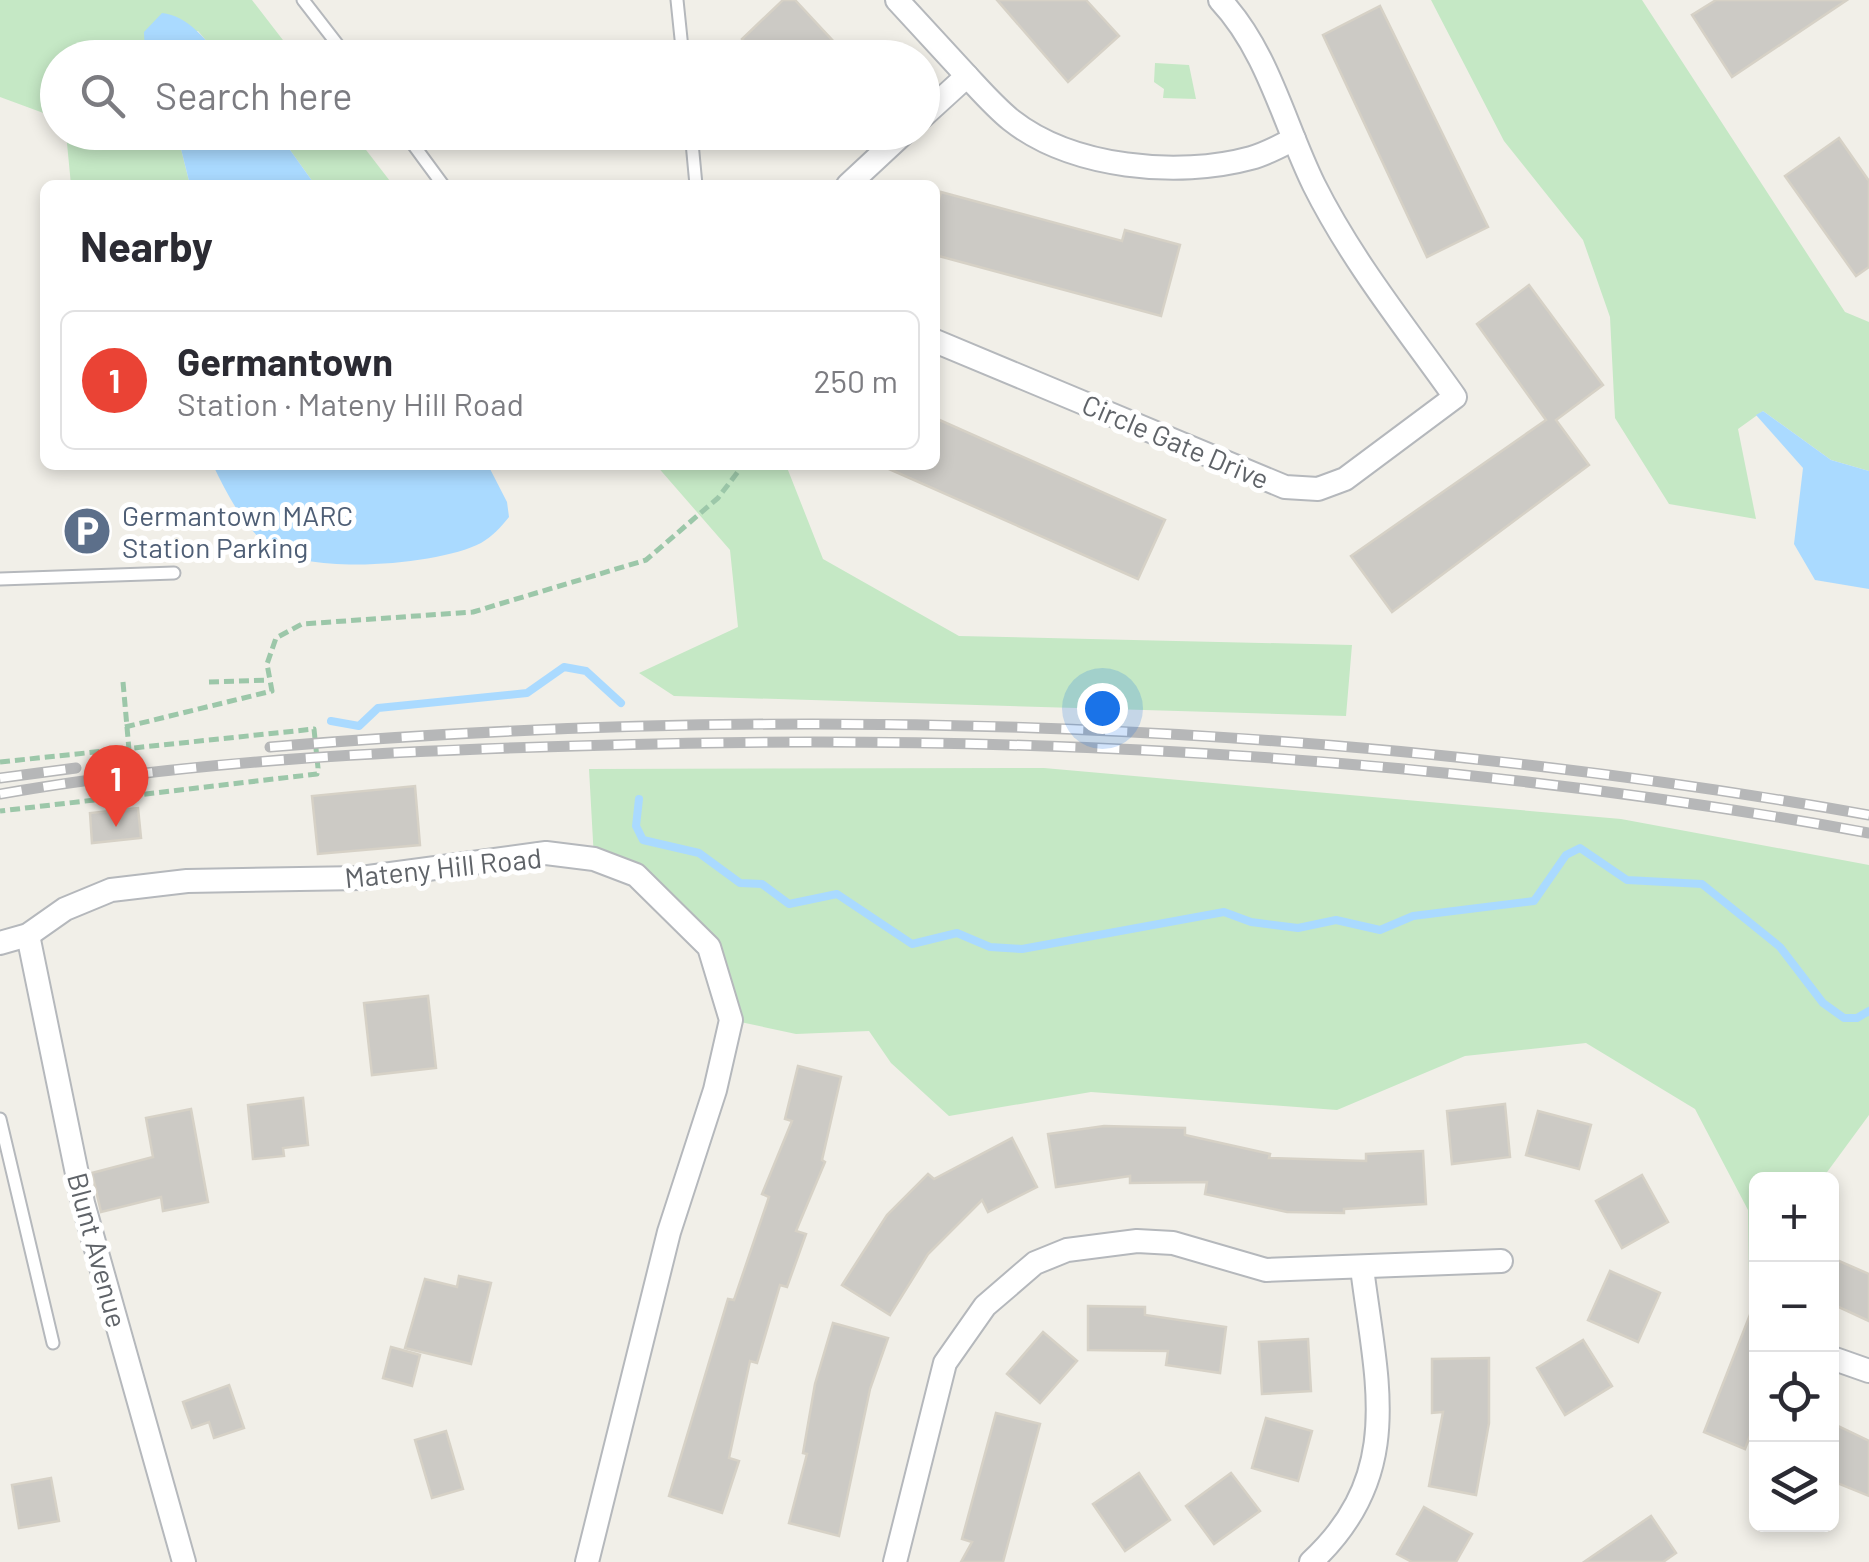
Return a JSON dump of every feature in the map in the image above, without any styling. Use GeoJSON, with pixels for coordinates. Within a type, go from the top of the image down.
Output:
{"type":"FeatureCollection","features":[{"type":"Feature","properties":{"kind":"street"},"geometry":{"type":"LineString","coordinates":[[897,0],[934,40]]}},
{"type":"Feature","properties":{"kind":"street","name":"Circle Gate Drive"},"geometry":{"type":"LineString","coordinates":[[940,343],[1284,486],[1318,489],[1345,479],[1455,398],[1350,248],[1294,139],[1267,74],[1220,0]]}},
{"type":"Feature","properties":{"kind":"street"},"geometry":{"type":"LineString","coordinates":[[940,47],[1024,128],[1049,142],[1103,158],[1152,166],[1205,166],[1253,158],[1294,139]]}},
{"type":"Feature","properties":{"kind":"street"},"geometry":{"type":"LineString","coordinates":[[940,101],[967,76]]}},
{"type":"Feature","properties":{"kind":"street"},"geometry":{"type":"LineString","coordinates":[[853,180],[886,150]]}},
{"type":"Feature","properties":{"kind":"street","name":"Mateny Hill Road"},"geometry":{"type":"LineString","coordinates":[[0,942],[28,936],[65,909],[111,890],[188,882],[361,878],[546,853],[594,859],[636,874],[709,946],[732,1020],[715,1090],[668,1232],[588,1562]]}},
{"type":"Feature","properties":{"kind":"street","name":"Blunt Avenue"},"geometry":{"type":"LineString","coordinates":[[28,936],[83,1203],[184,1562]]}},
{"type":"Feature","properties":{"kind":"street"},"geometry":{"type":"LineString","coordinates":[[895,1562],[944,1363],[985,1306],[1035,1263],[1068,1250],[1136,1241],[1173,1243],[1266,1270],[1501,1261]]}},
{"type":"Feature","properties":{"kind":"street"},"geometry":{"type":"LineString","coordinates":[[1312,1562],[1335,1540],[1369,1481],[1380,1417],[1362,1268]]}},
{"type":"Feature","properties":{"kind":"street"},"geometry":{"type":"LineString","coordinates":[[1839,1360],[1869,1371]]}},
{"type":"Feature","properties":{"kind":"lane"},"geometry":{"type":"LineString","coordinates":[[303,0],[334,40]]}},
{"type":"Feature","properties":{"kind":"lane"},"geometry":{"type":"LineString","coordinates":[[677,0],[681,40]]}},
{"type":"Feature","properties":{"kind":"lane"},"geometry":{"type":"LineString","coordinates":[[418,150],[440,180]]}},
{"type":"Feature","properties":{"kind":"lane"},"geometry":{"type":"LineString","coordinates":[[693,150],[696,180]]}},
{"type":"Feature","properties":{"kind":"lane"},"geometry":{"type":"LineString","coordinates":[[0,579],[174,573]]}},
{"type":"Feature","properties":{"kind":"lane"},"geometry":{"type":"LineString","coordinates":[[0,1119],[52,1342]]}},
{"type":"Feature","properties":{"kind":"path"},"geometry":{"type":"LineString","coordinates":[[126,727],[272,690],[268,664],[276,638],[302,624],[473,612],[646,560],[718,498],[739,470]]}},
{"type":"Feature","properties":{"kind":"path"},"geometry":{"type":"LineString","coordinates":[[210,682],[269,680]]}},
{"type":"Feature","properties":{"kind":"path"},"geometry":{"type":"LineString","coordinates":[[123,682],[133,795]]}},
{"type":"Feature","properties":{"kind":"path"},"geometry":{"type":"LineString","coordinates":[[0,762],[314,728],[317,774],[0,811]]}},
{"type":"Feature","properties":{"kind":"green space"},"geometry":{"type":"Polygon","coordinates":[[[0,0],[252,0],[283,40],[206,40],[198,31],[166,40],[40,40],[40,112],[0,97],[0,0]]]}},
{"type":"Feature","properties":{"kind":"green space"},"geometry":{"type":"Polygon","coordinates":[[[1431,0],[1642,0],[1845,312],[1869,322],[1869,471],[1831,460],[1763,411],[1738,429],[1756,519],[1669,504],[1615,418],[1610,317],[1583,240],[1504,141],[1431,0]]]}},
{"type":"Feature","properties":{"kind":"green space"},"geometry":{"type":"Polygon","coordinates":[[[1155,63],[1189,65],[1196,99],[1163,98],[1164,89],[1154,82],[1155,63]]]}},
{"type":"Feature","properties":{"kind":"green space"},"geometry":{"type":"Polygon","coordinates":[[[68,150],[181,150],[189,180],[71,180],[68,150]]]}},
{"type":"Feature","properties":{"kind":"green space"},"geometry":{"type":"Polygon","coordinates":[[[290,150],[366,150],[389,180],[311,180],[290,150]]]}},
{"type":"Feature","properties":{"kind":"green space"},"geometry":{"type":"Polygon","coordinates":[[[660,470],[788,470],[823,559],[959,636],[1352,645],[1346,716],[674,696],[639,673],[738,627],[730,550],[660,470]]]}},
{"type":"Feature","properties":{"kind":"green space"},"geometry":{"type":"Polygon","coordinates":[[[1044,768],[1621,819],[1869,865],[1869,1115],[1827,1172],[1749,1172],[1749,1282],[1748,1210],[1695,1109],[1586,1043],[1465,1056],[1337,1110],[1091,1092],[949,1116],[891,1063],[869,1031],[796,1034],[731,1020],[725,986],[662,897],[594,859],[589,769],[1044,768]]]}},
{"type":"Feature","properties":{"kind":"water"},"geometry":{"type":"Polygon","coordinates":[[[162,13],[188,23],[205,40],[144,40],[144,32],[162,13]]]}},
{"type":"Feature","properties":{"kind":"water"},"geometry":{"type":"Polygon","coordinates":[[[181,150],[290,150],[311,180],[189,180],[181,150]]]}},
{"type":"Feature","properties":{"kind":"water"},"geometry":{"type":"Polygon","coordinates":[[[1763,411],[1831,460],[1869,471],[1869,589],[1815,580],[1794,544],[1803,468],[1756,415],[1763,411]]]}},
{"type":"Feature","properties":{"kind":"water"},"geometry":{"type":"Polygon","coordinates":[[[216,470],[491,470],[507,502],[509,517],[481,543],[461,551],[406,562],[343,564],[314,562],[270,547],[237,510],[216,470]]]}},
{"type":"Feature","properties":{"kind":"building"},"geometry":{"type":"Polygon","coordinates":[[[783,0],[795,0],[832,40],[743,40],[783,0]]]}},
{"type":"Feature","properties":{"kind":"building"},"geometry":{"type":"Polygon","coordinates":[[[997,0],[1086,0],[1119,36],[1068,82],[997,0]]]}},
{"type":"Feature","properties":{"kind":"building"},"geometry":{"type":"Polygon","coordinates":[[[1716,0],[1847,0],[1732,77],[1692,15],[1716,0]]]}},
{"type":"Feature","properties":{"kind":"building"},"geometry":{"type":"Polygon","coordinates":[[[1380,6],[1488,227],[1427,257],[1323,35],[1380,6]]]}},
{"type":"Feature","properties":{"kind":"building"},"geometry":{"type":"Polygon","coordinates":[[[1839,138],[1869,181],[1869,267],[1856,276],[1785,176],[1839,138]]]}},
{"type":"Feature","properties":{"kind":"building"},"geometry":{"type":"Polygon","coordinates":[[[941,192],[1122,241],[1125,230],[1180,245],[1161,316],[940,256],[941,192]]]}},
{"type":"Feature","properties":{"kind":"building"},"geometry":{"type":"Polygon","coordinates":[[[1529,285],[1603,385],[1556,420],[1589,465],[1392,612],[1351,556],[1546,420],[1477,324],[1529,285]]]}},
{"type":"Feature","properties":{"kind":"building"},"geometry":{"type":"Polygon","coordinates":[[[940,420],[1165,520],[1138,579],[891,470],[940,470],[940,420]]]}},
{"type":"Feature","properties":{"kind":"building"},"geometry":{"type":"Polygon","coordinates":[[[415,786],[420,845],[318,854],[312,796],[415,786]]]}},
{"type":"Feature","properties":{"kind":"building"},"geometry":{"type":"Polygon","coordinates":[[[138,808],[141,838],[92,843],[90,813],[138,808]]]}},
{"type":"Feature","properties":{"kind":"building"},"geometry":{"type":"Polygon","coordinates":[[[428,996],[436,1068],[372,1075],[364,1003],[428,996]]]}},
{"type":"Feature","properties":{"kind":"building"},"geometry":{"type":"Polygon","coordinates":[[[798,1066],[841,1077],[822,1160],[825,1162],[796,1231],[806,1234],[787,1287],[780,1285],[757,1363],[750,1361],[729,1458],[739,1461],[722,1513],[669,1496],[728,1299],[734,1300],[769,1197],[762,1194],[792,1121],[785,1119],[798,1066]]]}},
{"type":"Feature","properties":{"kind":"building"},"geometry":{"type":"Polygon","coordinates":[[[303,1098],[308,1145],[283,1148],[284,1156],[253,1159],[248,1105],[303,1098]]]}},
{"type":"Feature","properties":{"kind":"building"},"geometry":{"type":"Polygon","coordinates":[[[1505,1104],[1510,1157],[1452,1164],[1447,1111],[1505,1104]]]}},
{"type":"Feature","properties":{"kind":"building"},"geometry":{"type":"Polygon","coordinates":[[[191,1109],[208,1202],[163,1211],[161,1197],[101,1212],[92,1173],[153,1157],[146,1118],[191,1109]]]}},
{"type":"Feature","properties":{"kind":"building"},"geometry":{"type":"Polygon","coordinates":[[[1538,1111],[1591,1125],[1579,1169],[1526,1155],[1538,1111]]]}},
{"type":"Feature","properties":{"kind":"building"},"geometry":{"type":"Polygon","coordinates":[[[1104,1126],[1185,1128],[1185,1135],[1270,1154],[1269,1158],[1366,1161],[1366,1154],[1423,1151],[1426,1204],[1344,1209],[1344,1213],[1287,1212],[1205,1194],[1207,1182],[1130,1183],[1130,1176],[1056,1187],[1048,1134],[1104,1126]]]}},
{"type":"Feature","properties":{"kind":"building"},"geometry":{"type":"Polygon","coordinates":[[[1012,1138],[1037,1187],[988,1212],[982,1200],[928,1254],[890,1315],[842,1285],[887,1215],[928,1174],[934,1179],[1012,1138]]]}},
{"type":"Feature","properties":{"kind":"building"},"geometry":{"type":"Polygon","coordinates":[[[1642,1175],[1668,1222],[1622,1248],[1596,1201],[1642,1175]]]}},
{"type":"Feature","properties":{"kind":"building"},"geometry":{"type":"Polygon","coordinates":[[[1839,1261],[1869,1274],[1869,1321],[1839,1307],[1839,1261]]]}},
{"type":"Feature","properties":{"kind":"building"},"geometry":{"type":"Polygon","coordinates":[[[1610,1271],[1660,1293],[1638,1342],[1588,1320],[1610,1271]]]}},
{"type":"Feature","properties":{"kind":"building"},"geometry":{"type":"Polygon","coordinates":[[[459,1276],[491,1283],[471,1364],[405,1348],[425,1279],[457,1287],[459,1276]]]}},
{"type":"Feature","properties":{"kind":"building"},"geometry":{"type":"Polygon","coordinates":[[[1088,1306],[1145,1307],[1145,1315],[1226,1327],[1220,1373],[1166,1365],[1168,1351],[1088,1350],[1088,1306]]]}},
{"type":"Feature","properties":{"kind":"building"},"geometry":{"type":"Polygon","coordinates":[[[1749,1317],[1749,1438],[1745,1449],[1704,1432],[1749,1317]]]}},
{"type":"Feature","properties":{"kind":"building"},"geometry":{"type":"Polygon","coordinates":[[[833,1323],[888,1338],[870,1389],[839,1536],[789,1523],[807,1454],[803,1453],[815,1384],[833,1323]]]}},
{"type":"Feature","properties":{"kind":"building"},"geometry":{"type":"Polygon","coordinates":[[[1043,1332],[1077,1361],[1040,1403],[1007,1374],[1043,1332]]]}},
{"type":"Feature","properties":{"kind":"building"},"geometry":{"type":"Polygon","coordinates":[[[1308,1339],[1311,1391],[1262,1394],[1259,1342],[1308,1339]]]}},
{"type":"Feature","properties":{"kind":"building"},"geometry":{"type":"Polygon","coordinates":[[[1583,1340],[1612,1386],[1565,1415],[1537,1368],[1583,1340]]]}},
{"type":"Feature","properties":{"kind":"building"},"geometry":{"type":"Polygon","coordinates":[[[391,1347],[420,1355],[412,1386],[383,1378],[391,1347]]]}},
{"type":"Feature","properties":{"kind":"building"},"geometry":{"type":"Polygon","coordinates":[[[1489,1358],[1489,1423],[1476,1495],[1429,1486],[1443,1412],[1432,1413],[1432,1359],[1489,1358]]]}},
{"type":"Feature","properties":{"kind":"building"},"geometry":{"type":"Polygon","coordinates":[[[229,1385],[244,1428],[214,1438],[209,1422],[192,1428],[183,1402],[229,1385]]]}},
{"type":"Feature","properties":{"kind":"building"},"geometry":{"type":"Polygon","coordinates":[[[996,1413],[1040,1424],[1003,1562],[961,1562],[972,1542],[962,1539],[996,1413]]]}},
{"type":"Feature","properties":{"kind":"building"},"geometry":{"type":"Polygon","coordinates":[[[1266,1418],[1312,1431],[1298,1481],[1252,1468],[1266,1418]]]}},
{"type":"Feature","properties":{"kind":"building"},"geometry":{"type":"Polygon","coordinates":[[[1839,1426],[1869,1441],[1869,1496],[1839,1484],[1839,1426]]]}},
{"type":"Feature","properties":{"kind":"building"},"geometry":{"type":"Polygon","coordinates":[[[446,1431],[463,1489],[432,1498],[415,1440],[446,1431]]]}},
{"type":"Feature","properties":{"kind":"building"},"geometry":{"type":"Polygon","coordinates":[[[1139,1473],[1170,1520],[1125,1551],[1093,1504],[1139,1473]]]}},
{"type":"Feature","properties":{"kind":"building"},"geometry":{"type":"Polygon","coordinates":[[[1231,1473],[1260,1511],[1214,1544],[1186,1506],[1231,1473]]]}},
{"type":"Feature","properties":{"kind":"building"},"geometry":{"type":"Polygon","coordinates":[[[51,1478],[59,1521],[19,1528],[12,1485],[51,1478]]]}},
{"type":"Feature","properties":{"kind":"building"},"geometry":{"type":"Polygon","coordinates":[[[1424,1507],[1472,1534],[1456,1562],[1412,1562],[1397,1554],[1424,1507]]]}},
{"type":"Feature","properties":{"kind":"building"},"geometry":{"type":"Polygon","coordinates":[[[1651,1516],[1676,1553],[1663,1562],[1584,1562],[1651,1516]]]}},
{"type":"Feature","properties":{"kind":"waterway"},"geometry":{"type":"LineString","coordinates":[[331,721],[359,726],[378,708],[527,693],[564,667],[586,671],[621,703]]}},
{"type":"Feature","properties":{"kind":"waterway"},"geometry":{"type":"LineString","coordinates":[[639,799],[636,826],[643,840],[699,853],[740,883],[762,884],[789,904],[837,894],[912,944],[957,933],[990,947],[1022,949],[1224,912],[1251,922],[1298,928],[1336,920],[1380,930],[1413,916],[1534,901],[1566,855],[1580,848],[1627,880],[1702,884],[1780,947],[1823,1003],[1844,1018],[1857,1018],[1869,1011]]}},
{"type":"Feature","properties":{"kind":"railway"},"geometry":{"type":"LineString","coordinates":[[270,747],[470,733],[670,726],[871,724],[1072,729],[1472,759],[1671,784],[1869,815]]}},
{"type":"Feature","properties":{"kind":"railway"},"geometry":{"type":"LineString","coordinates":[[0,794],[152,772],[381,753],[769,742],[927,743],[1242,756],[1400,769],[1713,807],[1869,833]]}},
{"type":"Feature","properties":{"kind":"railway"},"geometry":{"type":"LineString","coordinates":[[0,778],[76,768]]}},
{"type":"Feature","properties":{"kind":"place","name":"Germantown MARC Station Parking"},"geometry":{"type":"Point","coordinates":[87,531]}},
{"type":"Feature","properties":{"kind":"place","name":"Germantown"},"geometry":{"type":"Point","coordinates":[116,827]}}]}
